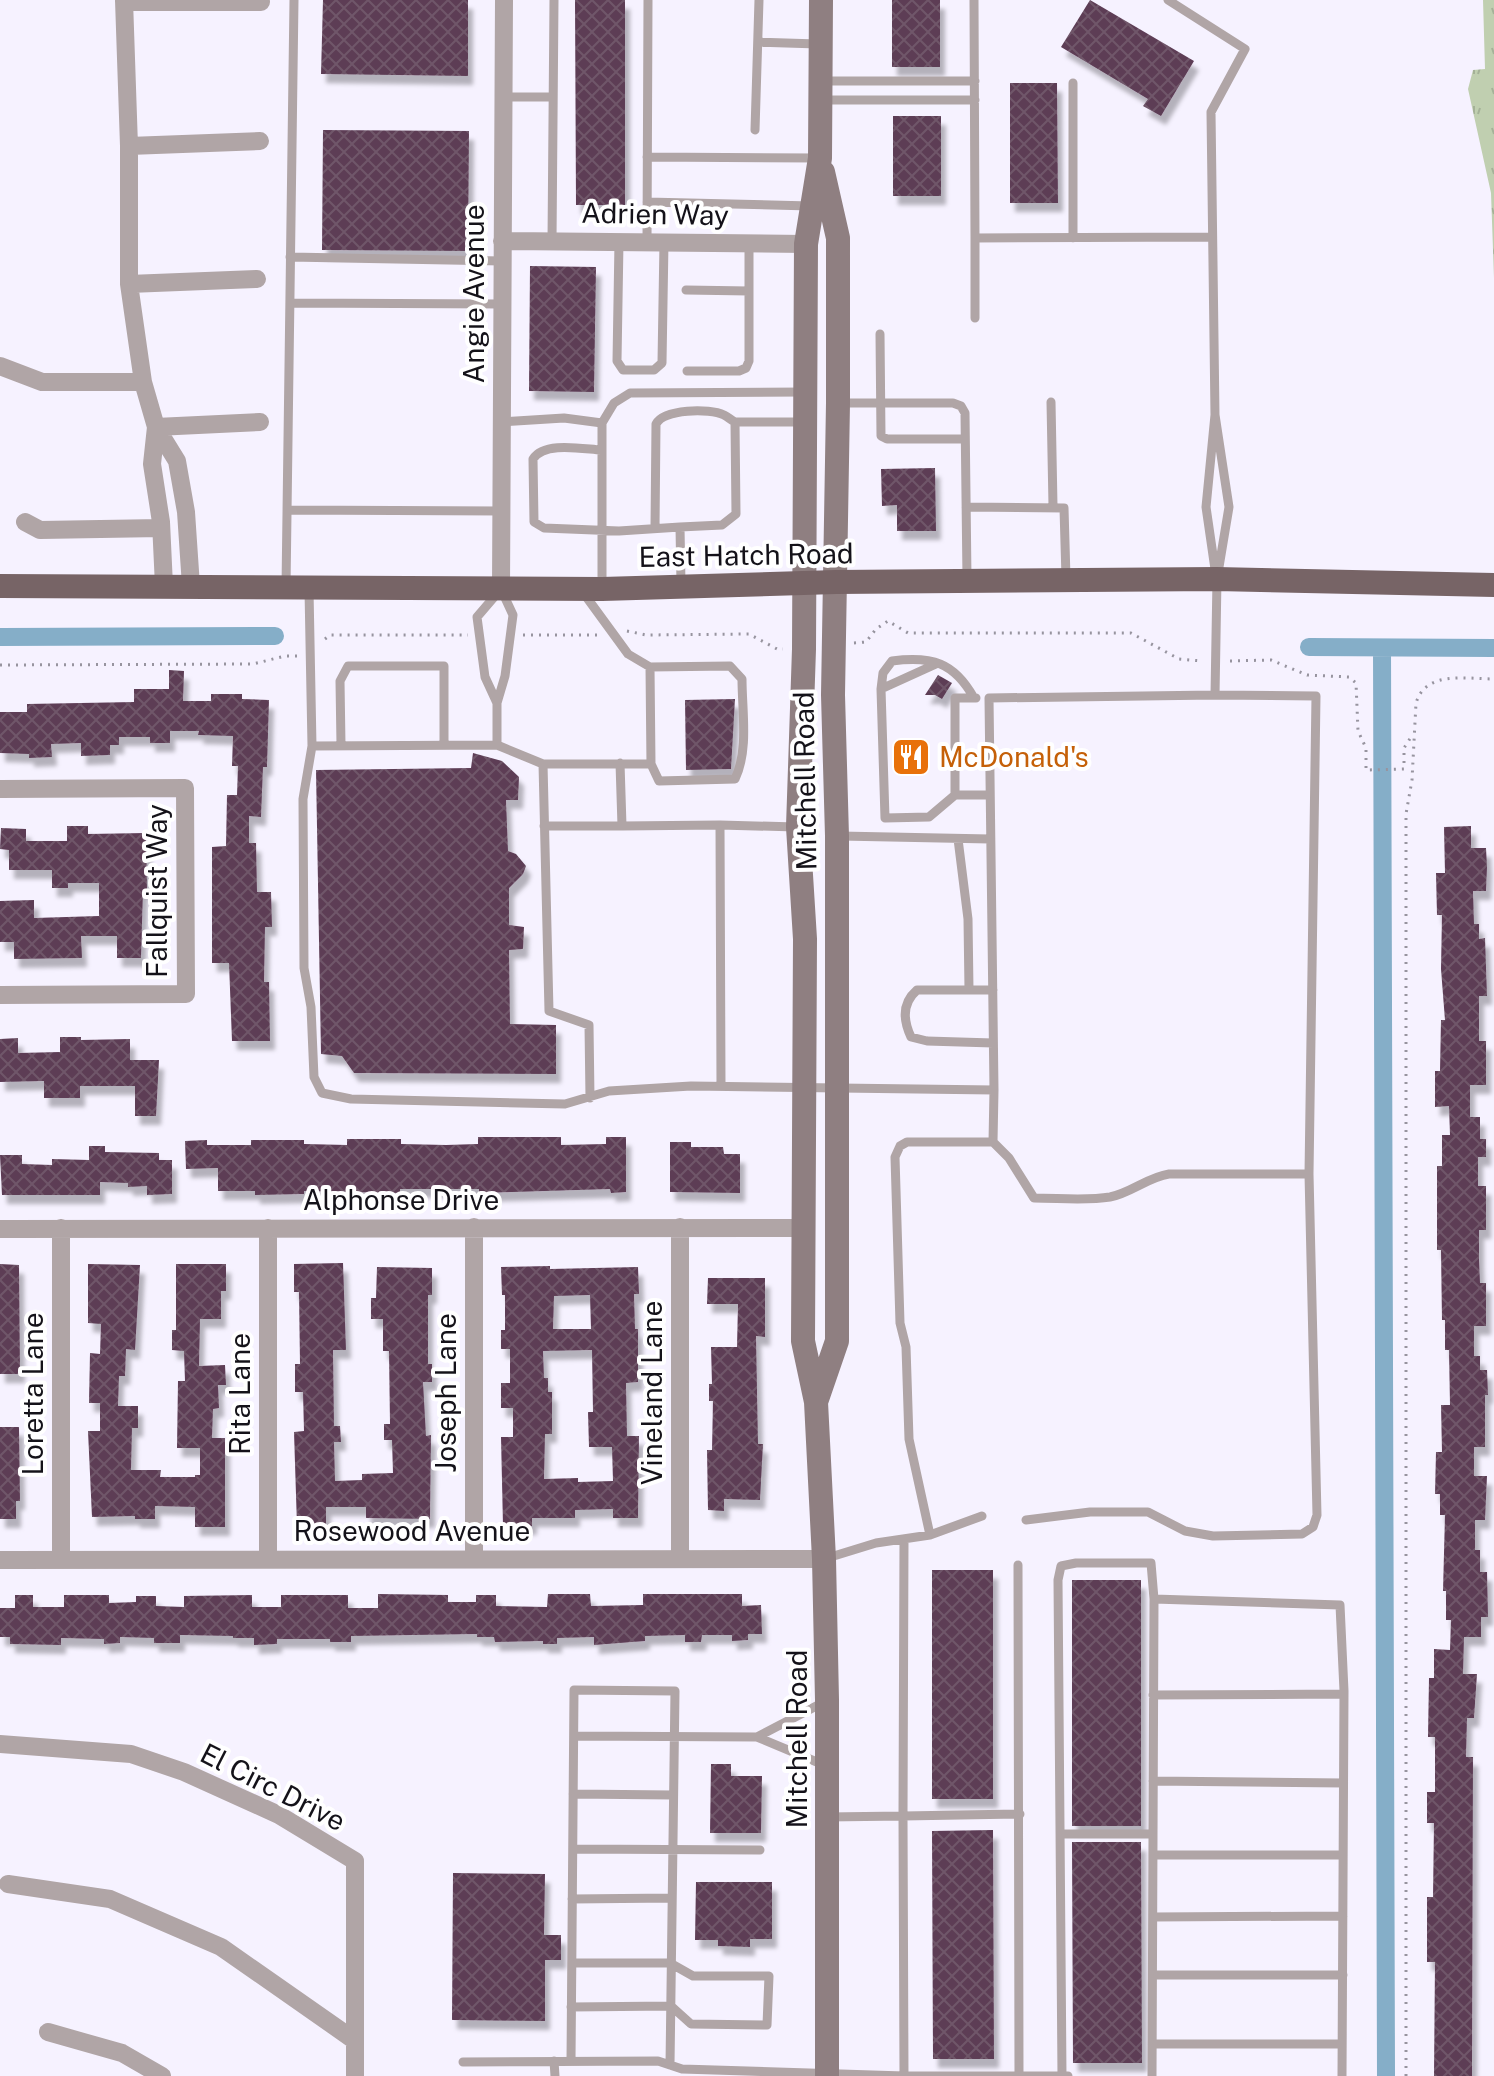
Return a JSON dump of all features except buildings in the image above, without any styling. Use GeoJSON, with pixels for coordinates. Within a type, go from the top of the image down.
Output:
{"type":"FeatureCollection","features":[{"type":"Feature","properties":{"kind":"main road","name":"Mitchell Road"},"geometry":{"type":"LineString","coordinates":[[821,0],[820,158],[806,244],[805,584],[798,827],[805,939],[803,1341],[816,1402],[824,1559],[827,2074]]}},
{"type":"Feature","properties":{"kind":"main road","name":"Mitchell Road"},"geometry":{"type":"LineString","coordinates":[[816,1402],[837,1341],[837,836],[833,695],[838,238],[820,158]]}},
{"type":"Feature","properties":{"kind":"main road","name":"East Hatch Road"},"geometry":{"type":"LineString","coordinates":[[0,586],[591,589],[836,582],[1217,579],[1494,585]]}},
{"type":"Feature","properties":{"kind":"street","name":"Angie Avenue"},"geometry":{"type":"LineString","coordinates":[[501,589],[504,0]]}},
{"type":"Feature","properties":{"kind":"street"},"geometry":{"type":"LineString","coordinates":[[191,586],[186,512],[177,461],[156,427],[143,382],[129,284],[129,146],[124,1],[261,2]]}},
{"type":"Feature","properties":{"kind":"street"},"geometry":{"type":"LineString","coordinates":[[129,146],[260,141]]}},
{"type":"Feature","properties":{"kind":"street","name":"Adrien Way"},"geometry":{"type":"LineString","coordinates":[[502,241],[806,244]]}},
{"type":"Feature","properties":{"kind":"street"},"geometry":{"type":"LineString","coordinates":[[129,284],[257,279]]}},
{"type":"Feature","properties":{"kind":"street"},"geometry":{"type":"LineString","coordinates":[[0,366],[42,382],[143,382]]}},
{"type":"Feature","properties":{"kind":"street"},"geometry":{"type":"LineString","coordinates":[[156,427],[260,422]]}},
{"type":"Feature","properties":{"kind":"street"},"geometry":{"type":"LineString","coordinates":[[156,427],[152,464],[161,528],[164,586]]}},
{"type":"Feature","properties":{"kind":"street"},"geometry":{"type":"LineString","coordinates":[[25,522],[40,530],[161,528]]}},
{"type":"Feature","properties":{"kind":"street","name":"Fallquist Way"},"geometry":{"type":"LineString","coordinates":[[0,789],[185,788],[186,994],[0,995]]}},
{"type":"Feature","properties":{"kind":"street","name":"Joseph Lane"},"geometry":{"type":"LineString","coordinates":[[474,1227],[474,1559]]}},
{"type":"Feature","properties":{"kind":"street","name":"Vineland Lane"},"geometry":{"type":"LineString","coordinates":[[680,1227],[680,1559]]}},
{"type":"Feature","properties":{"kind":"street","name":"Loretta Lane"},"geometry":{"type":"LineString","coordinates":[[61,1228],[61,1560]]}},
{"type":"Feature","properties":{"kind":"street","name":"Rita Lane"},"geometry":{"type":"LineString","coordinates":[[268,1228],[268,1559]]}},
{"type":"Feature","properties":{"kind":"street","name":"Alphonse Drive"},"geometry":{"type":"LineString","coordinates":[[0,1229],[803,1228]]}},
{"type":"Feature","properties":{"kind":"street","name":"Rosewood Avenue"},"geometry":{"type":"LineString","coordinates":[[0,1560],[824,1559]]}},
{"type":"Feature","properties":{"kind":"street","name":"El Circ Drive"},"geometry":{"type":"LineString","coordinates":[[0,1744],[131,1754],[184,1772],[279,1815],[355,1861],[355,2076]]}},
{"type":"Feature","properties":{"kind":"street"},"geometry":{"type":"LineString","coordinates":[[8,1884],[110,1899],[221,1947],[354,2040]]}},
{"type":"Feature","properties":{"kind":"street"},"geometry":{"type":"LineString","coordinates":[[48,2032],[122,2053],[162,2076]]}},
{"type":"Feature","properties":{"kind":"lane"},"geometry":{"type":"LineString","coordinates":[[294,0],[287,510],[298,587],[312,746],[303,799],[304,968],[311,1007],[314,1077],[322,1093],[351,1099],[565,1104],[609,1091],[721,1086],[994,1090]]}},
{"type":"Feature","properties":{"kind":"lane"},"geometry":{"type":"LineString","coordinates":[[552,241],[554,0]]}},
{"type":"Feature","properties":{"kind":"lane"},"geometry":{"type":"LineString","coordinates":[[619,242],[617,361],[623,370],[654,370],[662,363],[655,242],[647,202],[648,0]]}},
{"type":"Feature","properties":{"kind":"lane"},"geometry":{"type":"LineString","coordinates":[[755,130],[759,0]]}},
{"type":"Feature","properties":{"kind":"lane"},"geometry":{"type":"LineString","coordinates":[[974,0],[975,318]]}},
{"type":"Feature","properties":{"kind":"lane"},"geometry":{"type":"LineString","coordinates":[[1168,0],[1245,49],[1211,112],[1215,415],[1206,507],[1217,579]]}},
{"type":"Feature","properties":{"kind":"lane"},"geometry":{"type":"LineString","coordinates":[[758,42],[820,44]]}},
{"type":"Feature","properties":{"kind":"lane"},"geometry":{"type":"LineString","coordinates":[[820,90],[975,81]]}},
{"type":"Feature","properties":{"kind":"lane"},"geometry":{"type":"LineString","coordinates":[[1073,83],[1073,238]]}},
{"type":"Feature","properties":{"kind":"lane"},"geometry":{"type":"LineString","coordinates":[[820,90],[975,100]]}},
{"type":"Feature","properties":{"kind":"lane"},"geometry":{"type":"LineString","coordinates":[[504,97],[553,97]]}},
{"type":"Feature","properties":{"kind":"lane"},"geometry":{"type":"LineString","coordinates":[[647,157],[820,158]]}},
{"type":"Feature","properties":{"kind":"lane"},"geometry":{"type":"LineString","coordinates":[[647,202],[813,206]]}},
{"type":"Feature","properties":{"kind":"lane"},"geometry":{"type":"LineString","coordinates":[[975,238],[1212,237]]}},
{"type":"Feature","properties":{"kind":"lane"},"geometry":{"type":"LineString","coordinates":[[687,371],[739,371],[746,368],[749,361],[749,243]]}},
{"type":"Feature","properties":{"kind":"lane"},"geometry":{"type":"LineString","coordinates":[[290,257],[502,261]]}},
{"type":"Feature","properties":{"kind":"lane"},"geometry":{"type":"LineString","coordinates":[[686,290],[749,291]]}},
{"type":"Feature","properties":{"kind":"lane"},"geometry":{"type":"LineString","coordinates":[[290,303],[502,304]]}},
{"type":"Feature","properties":{"kind":"lane"},"geometry":{"type":"LineString","coordinates":[[880,334],[881,436],[887,439],[965,439]]}},
{"type":"Feature","properties":{"kind":"lane"},"geometry":{"type":"LineString","coordinates":[[650,667],[651,764],[659,781],[735,779],[740,768],[743,743],[742,679],[730,666],[650,667],[628,654],[591,589],[601,531],[602,423],[614,403],[630,393],[805,392]]}},
{"type":"Feature","properties":{"kind":"lane"},"geometry":{"type":"LineString","coordinates":[[1051,402],[1053,506]]}},
{"type":"Feature","properties":{"kind":"lane"},"geometry":{"type":"LineString","coordinates":[[838,403],[953,403],[961,406],[965,413],[968,581]]}},
{"type":"Feature","properties":{"kind":"lane"},"geometry":{"type":"LineString","coordinates":[[655,528],[656,424],[660,417],[668,413],[710,412],[723,414],[735,422],[805,422]]}},
{"type":"Feature","properties":{"kind":"lane"},"geometry":{"type":"LineString","coordinates":[[1215,415],[1229,507],[1217,579],[1215,695]]}},
{"type":"Feature","properties":{"kind":"lane"},"geometry":{"type":"LineString","coordinates":[[502,422],[564,418],[602,423]]}},
{"type":"Feature","properties":{"kind":"lane"},"geometry":{"type":"LineString","coordinates":[[601,450],[548,449],[537,453],[533,459],[533,518],[544,528],[601,531],[722,525],[736,514],[735,422]]}},
{"type":"Feature","properties":{"kind":"lane"},"geometry":{"type":"LineString","coordinates":[[966,507],[1064,508],[1066,580]]}},
{"type":"Feature","properties":{"kind":"lane"},"geometry":{"type":"LineString","coordinates":[[287,510],[501,511]]}},
{"type":"Feature","properties":{"kind":"lane"},"geometry":{"type":"LineString","coordinates":[[680,527],[681,587]]}},
{"type":"Feature","properties":{"kind":"lane"},"geometry":{"type":"LineString","coordinates":[[497,703],[485,677],[477,617],[501,589],[513,615],[505,676],[497,703],[497,745]]}},
{"type":"Feature","properties":{"kind":"lane"},"geometry":{"type":"LineString","coordinates":[[974,698],[952,668],[914,658],[892,661],[883,673],[885,818],[929,817],[955,795],[990,795]]}},
{"type":"Feature","properties":{"kind":"lane"},"geometry":{"type":"LineString","coordinates":[[881,689],[936,664]]}},
{"type":"Feature","properties":{"kind":"lane"},"geometry":{"type":"LineString","coordinates":[[341,745],[340,681],[348,666],[444,666],[444,745]]}},
{"type":"Feature","properties":{"kind":"lane"},"geometry":{"type":"LineString","coordinates":[[955,795],[955,698],[1316,696],[1309,1174],[1317,1515],[1313,1527],[1302,1534],[1213,1536],[1185,1531],[1148,1512],[1090,1512],[1026,1520]]}},
{"type":"Feature","properties":{"kind":"lane"},"geometry":{"type":"LineString","coordinates":[[989,698],[993,1142]]}},
{"type":"Feature","properties":{"kind":"lane"},"geometry":{"type":"LineString","coordinates":[[312,746],[497,745],[543,764],[651,764]]}},
{"type":"Feature","properties":{"kind":"lane"},"geometry":{"type":"LineString","coordinates":[[620,763],[622,826]]}},
{"type":"Feature","properties":{"kind":"lane"},"geometry":{"type":"LineString","coordinates":[[543,764],[549,1011],[589,1025],[590,1098]]}},
{"type":"Feature","properties":{"kind":"lane"},"geometry":{"type":"LineString","coordinates":[[720,825],[721,1086]]}},
{"type":"Feature","properties":{"kind":"lane"},"geometry":{"type":"LineString","coordinates":[[544,826],[798,827]]}},
{"type":"Feature","properties":{"kind":"lane"},"geometry":{"type":"LineString","coordinates":[[837,836],[990,839]]}},
{"type":"Feature","properties":{"kind":"lane"},"geometry":{"type":"LineString","coordinates":[[958,839],[968,919],[969,990]]}},
{"type":"Feature","properties":{"kind":"lane"},"geometry":{"type":"LineString","coordinates":[[993,990],[917,990],[909,997],[905,1007],[905,1026],[911,1037],[927,1041],[993,1043]]}},
{"type":"Feature","properties":{"kind":"lane"},"geometry":{"type":"LineString","coordinates":[[930,1535],[909,1439],[906,1347],[900,1323],[895,1157],[900,1146],[907,1142],[993,1142],[1009,1158],[1034,1198],[1110,1197],[1157,1176],[1169,1174],[1309,1174]]}},
{"type":"Feature","properties":{"kind":"lane"},"geometry":{"type":"LineString","coordinates":[[824,1559],[876,1543],[930,1535],[982,1516]]}},
{"type":"Feature","properties":{"kind":"lane"},"geometry":{"type":"LineString","coordinates":[[904,1539],[904,2076]]}},
{"type":"Feature","properties":{"kind":"lane"},"geometry":{"type":"LineString","coordinates":[[463,2062],[658,2061],[682,2072],[1064,2075],[1058,1580],[1061,1566],[1076,1563],[1151,1563],[1154,1599],[1152,2076]]}},
{"type":"Feature","properties":{"kind":"lane"},"geometry":{"type":"LineString","coordinates":[[1018,1565],[1019,2076]]}},
{"type":"Feature","properties":{"kind":"lane"},"geometry":{"type":"LineString","coordinates":[[1154,1599],[1340,1605],[1344,1694],[1342,2076]]}},
{"type":"Feature","properties":{"kind":"lane"},"geometry":{"type":"LineString","coordinates":[[571,2061],[574,1690],[675,1691],[670,2065]]}},
{"type":"Feature","properties":{"kind":"lane"},"geometry":{"type":"LineString","coordinates":[[1153,1695],[1344,1694]]}},
{"type":"Feature","properties":{"kind":"lane"},"geometry":{"type":"LineString","coordinates":[[757,1737],[827,1700]]}},
{"type":"Feature","properties":{"kind":"lane"},"geometry":{"type":"LineString","coordinates":[[574,1736],[757,1737],[827,1767]]}},
{"type":"Feature","properties":{"kind":"lane"},"geometry":{"type":"LineString","coordinates":[[1153,1781],[1343,1783]]}},
{"type":"Feature","properties":{"kind":"lane"},"geometry":{"type":"LineString","coordinates":[[573,1794],[673,1795]]}},
{"type":"Feature","properties":{"kind":"lane"},"geometry":{"type":"LineString","coordinates":[[827,1817],[1020,1814]]}},
{"type":"Feature","properties":{"kind":"lane"},"geometry":{"type":"LineString","coordinates":[[1060,1834],[1153,1834]]}},
{"type":"Feature","properties":{"kind":"lane"},"geometry":{"type":"LineString","coordinates":[[573,1849],[760,1850]]}},
{"type":"Feature","properties":{"kind":"lane"},"geometry":{"type":"LineString","coordinates":[[1153,1855],[1343,1855]]}},
{"type":"Feature","properties":{"kind":"lane"},"geometry":{"type":"LineString","coordinates":[[572,1899],[672,1898]]}},
{"type":"Feature","properties":{"kind":"lane"},"geometry":{"type":"LineString","coordinates":[[1153,1917],[1343,1916]]}},
{"type":"Feature","properties":{"kind":"lane"},"geometry":{"type":"LineString","coordinates":[[571,2007],[671,2006],[691,2024],[767,2025],[769,1976],[693,1976],[670,1963],[572,1963]]}},
{"type":"Feature","properties":{"kind":"lane"},"geometry":{"type":"LineString","coordinates":[[1153,1975],[1343,1975]]}},
{"type":"Feature","properties":{"kind":"lane"},"geometry":{"type":"LineString","coordinates":[[1152,2044],[1342,2044]]}},
{"type":"Feature","properties":{"kind":"lane"},"geometry":{"type":"LineString","coordinates":[[554,2061],[555,2076]]}},
{"type":"Feature","properties":{"kind":"path"},"geometry":{"type":"LineString","coordinates":[[892,625],[908,633],[1131,633],[1179,659],[1271,660],[1307,675],[1349,677],[1354,680],[1358,731],[1366,748],[1366,770],[1404,769],[1404,748],[1413,734]]}},
{"type":"Feature","properties":{"kind":"path"},"geometry":{"type":"LineString","coordinates":[[0,665],[90,665]]}},
{"type":"Feature","properties":{"kind":"path"},"geometry":{"type":"LineString","coordinates":[[1406,2076],[1405,828],[1412,780],[1417,698],[1429,683],[1447,679],[1494,679]]}},
{"type":"Feature","properties":{"kind":"green space"},"geometry":{"type":"Polygon","coordinates":[[[1483,0],[1494,0],[1494,278],[1491,193],[1468,89],[1473,70],[1485,69],[1483,0]]]}},
{"type":"Feature","properties":{"kind":"waterway"},"geometry":{"type":"LineString","coordinates":[[0,637],[275,636]]}},
{"type":"Feature","properties":{"kind":"waterway"},"geometry":{"type":"LineString","coordinates":[[1309,647],[1494,648]]}},
{"type":"Feature","properties":{"kind":"waterway"},"geometry":{"type":"LineString","coordinates":[[1382,648],[1386,2076]]}},
{"type":"Feature","properties":{"kind":"place","name":"McDonald's"},"geometry":{"type":"Point","coordinates":[911,757]}}]}
